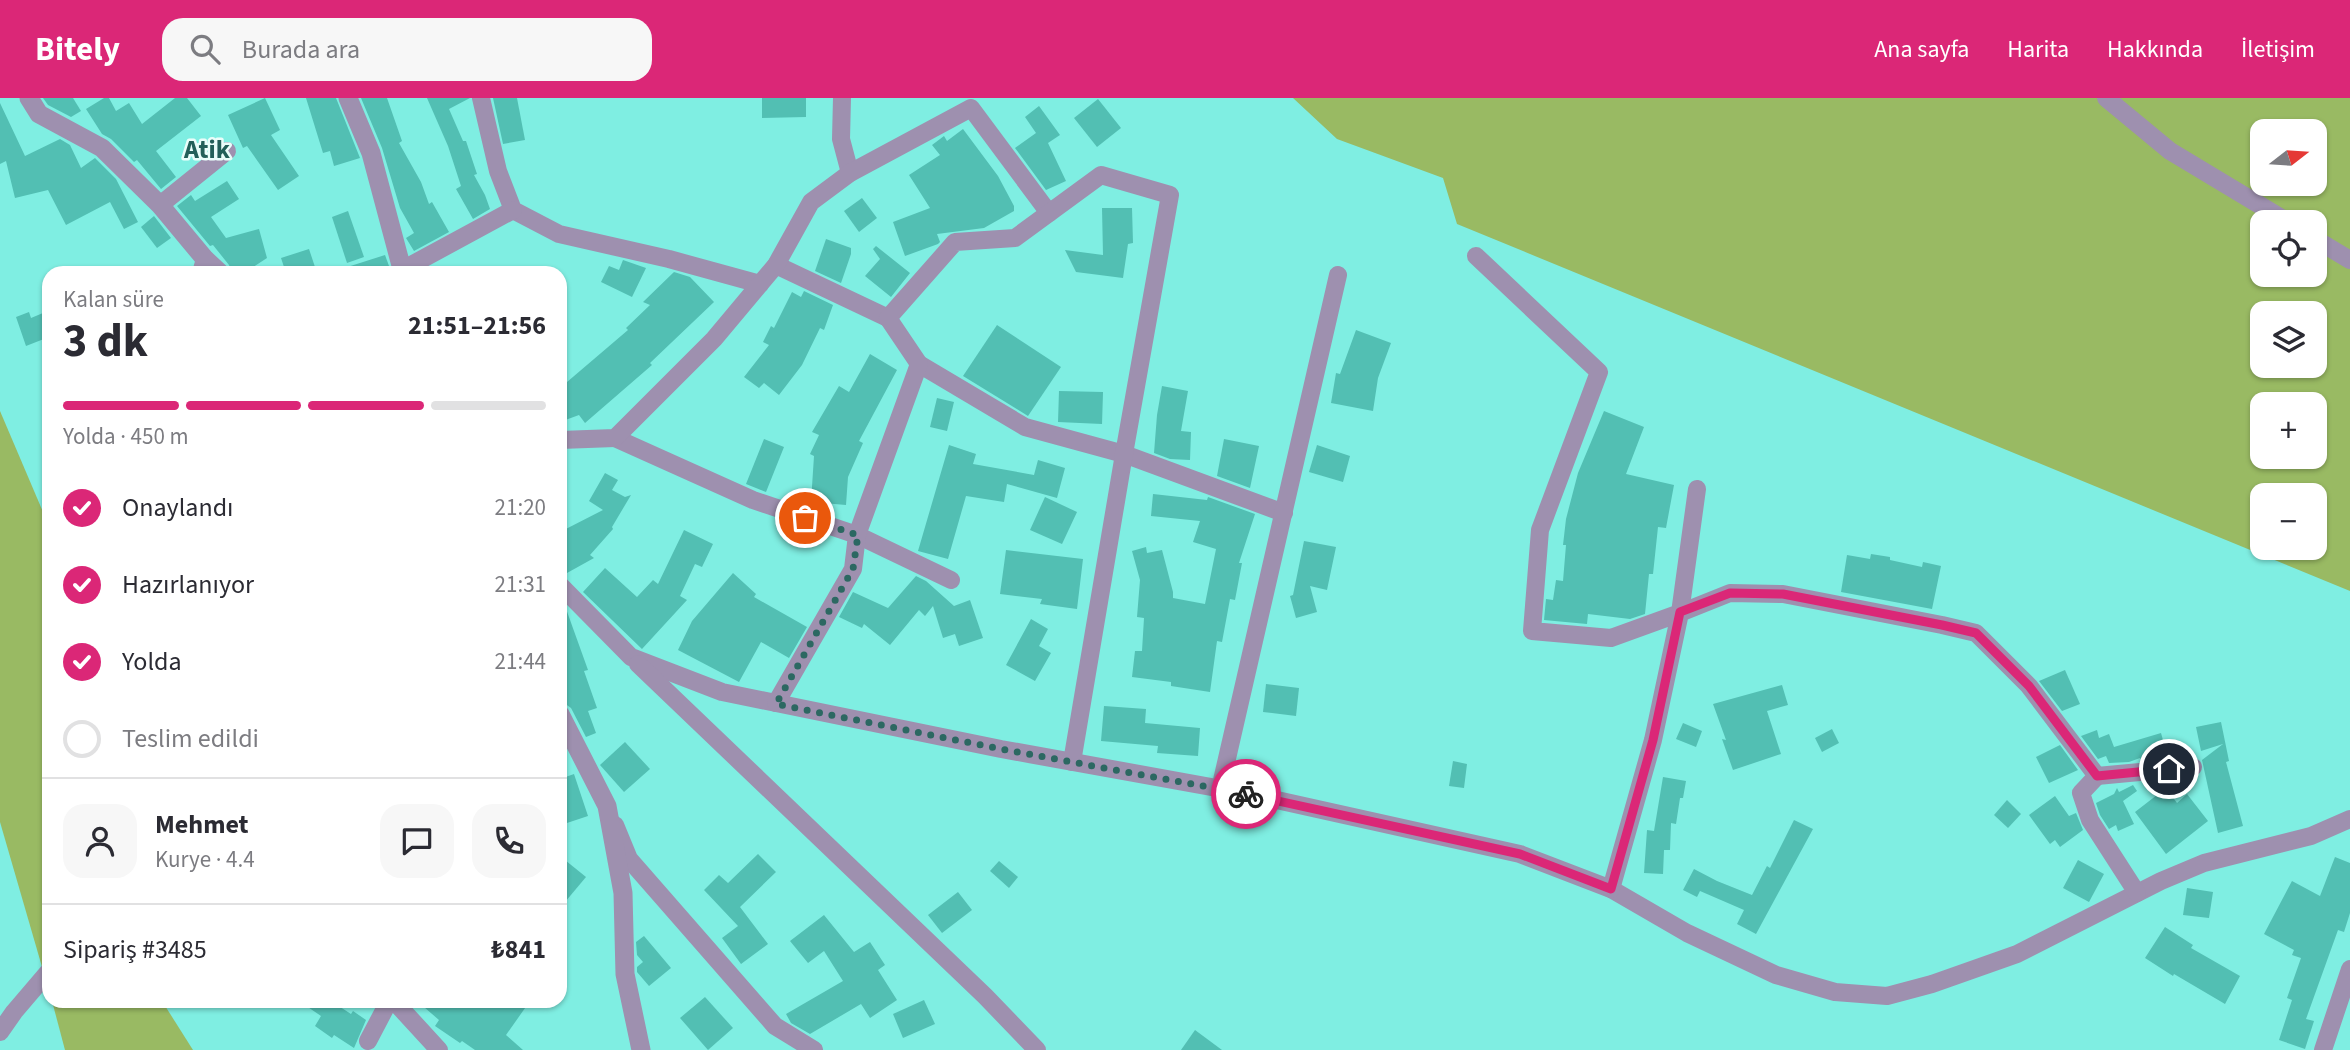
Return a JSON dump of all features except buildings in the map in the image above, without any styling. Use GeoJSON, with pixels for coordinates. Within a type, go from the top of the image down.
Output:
{"type":"FeatureCollection","features":[{"type":"Feature","properties":{"kind":"street"},"geometry":{"type":"LineString","coordinates":[[29,98],[39,114],[102,148],[160,205],[203,266]]}},
{"type":"Feature","properties":{"kind":"street"},"geometry":{"type":"LineString","coordinates":[[348,98],[371,153],[401,266]]}},
{"type":"Feature","properties":{"kind":"street"},"geometry":{"type":"LineString","coordinates":[[481,98],[498,172],[513,210],[559,234],[669,259],[760,284]]}},
{"type":"Feature","properties":{"kind":"street"},"geometry":{"type":"LineString","coordinates":[[842,98],[841,139],[850,173]]}},
{"type":"Feature","properties":{"kind":"street"},"geometry":{"type":"LineString","coordinates":[[2106,98],[2170,151],[2268,210]]}},
{"type":"Feature","properties":{"kind":"street"},"geometry":{"type":"LineString","coordinates":[[615,438],[714,339],[776,265],[811,202],[850,173],[971,108],[1049,212]]}},
{"type":"Feature","properties":{"kind":"street"},"geometry":{"type":"LineString","coordinates":[[160,205],[226,151]]}},
{"type":"Feature","properties":{"kind":"street"},"geometry":{"type":"LineString","coordinates":[[888,318],[955,242],[1015,238],[1101,175],[1170,195],[1072,762]]}},
{"type":"Feature","properties":{"kind":"street"},"geometry":{"type":"LineString","coordinates":[[411,266],[513,210]]}},
{"type":"Feature","properties":{"kind":"street"},"geometry":{"type":"LineString","coordinates":[[2327,246],[2350,260]]}},
{"type":"Feature","properties":{"kind":"street"},"geometry":{"type":"LineString","coordinates":[[1476,256],[1600,372],[1540,530],[1532,631],[1611,638],[1730,593],[1783,594],[1976,633],[2029,686],[2097,776]]}},
{"type":"Feature","properties":{"kind":"street"},"geometry":{"type":"LineString","coordinates":[[776,265],[888,318],[919,364],[1025,427],[1124,454],[1284,513]]}},
{"type":"Feature","properties":{"kind":"street"},"geometry":{"type":"LineString","coordinates":[[1220,789],[1338,275]]}},
{"type":"Feature","properties":{"kind":"street"},"geometry":{"type":"LineString","coordinates":[[776,704],[853,569],[858,535],[919,364]]}},
{"type":"Feature","properties":{"kind":"street"},"geometry":{"type":"LineString","coordinates":[[567,440],[615,438],[753,500],[858,535],[951,580]]}},
{"type":"Feature","properties":{"kind":"street"},"geometry":{"type":"LineString","coordinates":[[1611,889],[1653,740],[1680,612],[1697,489]]}},
{"type":"Feature","properties":{"kind":"street"},"geometry":{"type":"LineString","coordinates":[[567,592],[631,657],[985,996],[1037,1050]]}},
{"type":"Feature","properties":{"kind":"street"},"geometry":{"type":"LineString","coordinates":[[631,657],[722,692],[776,704],[1220,789],[1520,854],[1611,889],[1688,933],[1776,975],[1835,992],[1887,996],[1932,984],[2017,954],[2137,893],[2204,863],[2311,836],[2350,819]]}},
{"type":"Feature","properties":{"kind":"street"},"geometry":{"type":"LineString","coordinates":[[567,728],[607,806],[629,859],[775,1026],[814,1050]]}},
{"type":"Feature","properties":{"kind":"street"},"geometry":{"type":"LineString","coordinates":[[2137,893],[2090,820],[2081,793],[2097,776],[2193,767]]}},
{"type":"Feature","properties":{"kind":"street"},"geometry":{"type":"LineString","coordinates":[[607,806],[623,893],[625,974],[641,1050]]}},
{"type":"Feature","properties":{"kind":"street"},"geometry":{"type":"LineString","coordinates":[[2323,1050],[2350,969]]}},
{"type":"Feature","properties":{"kind":"street"},"geometry":{"type":"LineString","coordinates":[[0,1032],[42,980]]}},
{"type":"Feature","properties":{"kind":"street"},"geometry":{"type":"LineString","coordinates":[[368,1041],[384,1008]]}},
{"type":"Feature","properties":{"kind":"street"},"geometry":{"type":"LineString","coordinates":[[400,1008],[439,1050]]}},
{"type":"Feature","properties":{"kind":"green space"},"geometry":{"type":"Polygon","coordinates":[[[1293,98],[2350,98],[2350,591],[2275,560],[2327,560],[2327,483],[2250,483],[2250,550],[1457,224],[1443,178],[1337,139],[1293,98]]]}},
{"type":"Feature","properties":{"kind":"green space"},"geometry":{"type":"Polygon","coordinates":[[[0,411],[42,510],[42,967],[0,822],[0,411]]]}},
{"type":"Feature","properties":{"kind":"green space"},"geometry":{"type":"Polygon","coordinates":[[[54,1008],[166,1008],[193,1050],[65,1050],[54,1008]]]}},
{"type":"Feature","properties":{"kind":"way so far"},"geometry":{"type":"LineString","coordinates":[[805,518],[858,535],[853,569],[776,704],[1246,794]]}},
{"type":"Feature","properties":{"kind":"district","name":"Atik"},"geometry":{"type":"Point","coordinates":[207,149]}},
{"type":"Feature","properties":{"kind":"route"},"geometry":{"type":"LineString","coordinates":[[1246,794],[1520,854],[1611,889],[1653,740],[1680,612],[1730,593],[1783,594],[1976,633],[2029,686],[2097,776],[2169,769]]}}]}
